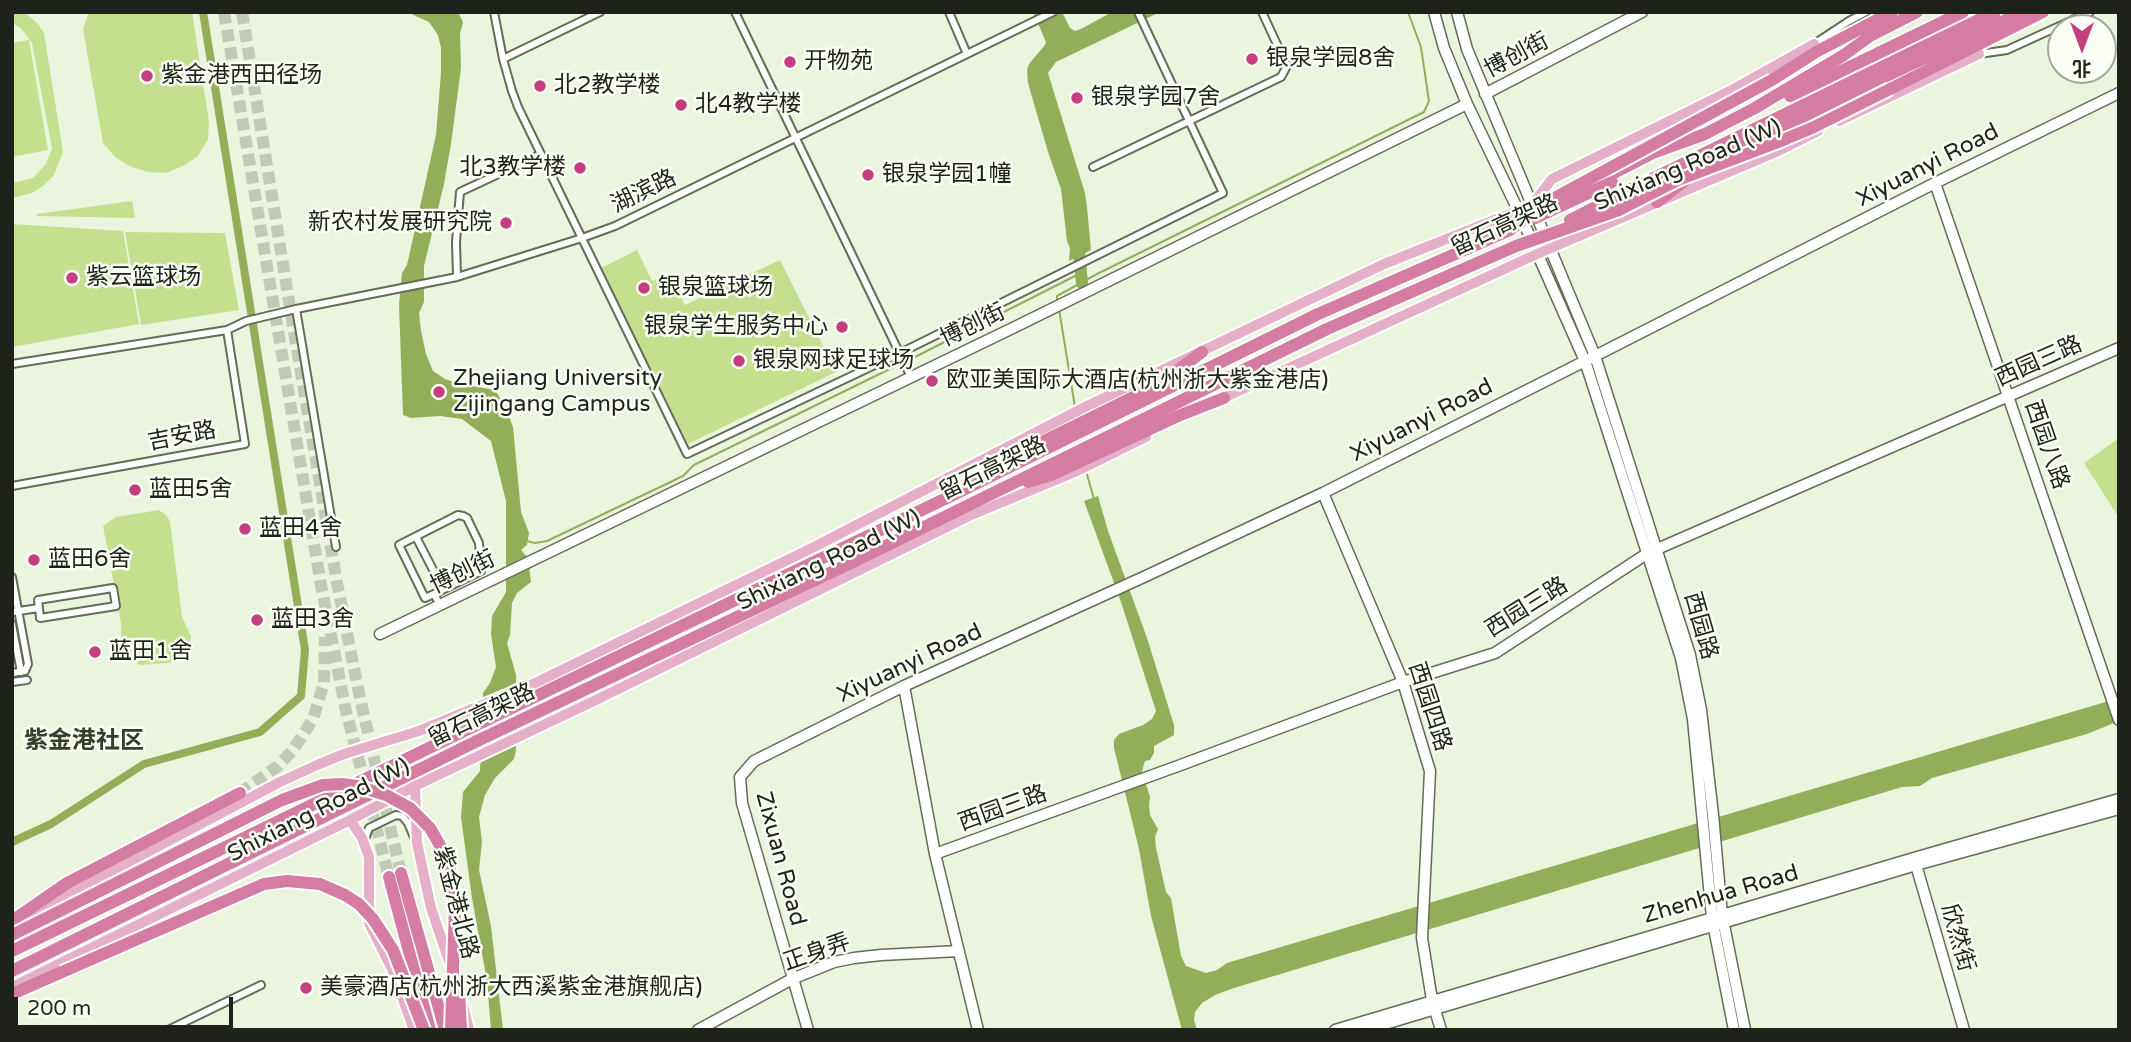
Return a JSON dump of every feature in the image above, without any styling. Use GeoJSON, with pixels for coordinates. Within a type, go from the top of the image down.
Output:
{"type":"FeatureCollection","features":[{"type":"Feature","properties":{"kind":"highway"},"geometry":{"type":"LineString","coordinates":[[1814,44],[1891,12]]}},
{"type":"Feature","properties":{"kind":"highway"},"geometry":{"type":"LineString","coordinates":[[1510,230],[1549,201],[1891,12]]}},
{"type":"Feature","properties":{"kind":"highway"},"geometry":{"type":"LineString","coordinates":[[1532,205],[1559,200],[1656,152],[1705,134],[1779,95],[1870,36],[1917,12]]}},
{"type":"Feature","properties":{"kind":"highway","name":"留石高架路"},"geometry":{"type":"LineString","coordinates":[[12,951],[984,480],[1087,418],[1510,230],[1962,12]]}},
{"type":"Feature","properties":{"kind":"highway","name":"留石高架路"},"geometry":{"type":"LineString","coordinates":[[12,971],[475,742],[857,560],[984,496],[1074,463],[1327,329],[1516,246],[1995,12]]}},
{"type":"Feature","properties":{"kind":"highway"},"geometry":{"type":"LineString","coordinates":[[1979,54],[2033,14]]}},
{"type":"Feature","properties":{"kind":"highway"},"geometry":{"type":"LineString","coordinates":[[1657,202],[1712,163],[2033,14]]}},
{"type":"Feature","properties":{"kind":"highway"},"geometry":{"type":"LineString","coordinates":[[1516,246],[1619,210],[1678,180],[1803,132],[1887,83]]}},
{"type":"Feature","properties":{"kind":"highway"},"geometry":{"type":"LineString","coordinates":[[1087,418],[1158,385],[1202,352]]}},
{"type":"Feature","properties":{"kind":"highway"},"geometry":{"type":"LineString","coordinates":[[1094,453],[1224,398]]}},
{"type":"Feature","properties":{"kind":"highway"},"geometry":{"type":"LineString","coordinates":[[12,935],[282,800],[312,788],[342,784],[372,789],[399,801],[420,816],[442,847],[454,890],[461,1030]]}},
{"type":"Feature","properties":{"kind":"highway"},"geometry":{"type":"LineString","coordinates":[[12,922],[66,883],[240,793]]}},
{"type":"Feature","properties":{"kind":"highway"},"geometry":{"type":"LineString","coordinates":[[430,1030],[395,875],[444,1030]]}},
{"type":"Feature","properties":{"kind":"highway"},"geometry":{"type":"LineString","coordinates":[[12,994],[264,884],[287,881],[320,884],[345,895],[359,904],[373,919],[393,950],[424,1030]]}},
{"type":"Feature","properties":{"kind":"highway"},"geometry":{"type":"LineString","coordinates":[[452,1030],[455,926]]}},
{"type":"Feature","properties":{"kind":"main road","name":"Shixiang Road (W)"},"geometry":{"type":"LineString","coordinates":[[1532,205],[1552,179],[1728,92],[1814,44]]}},
{"type":"Feature","properties":{"kind":"main road","name":"Shixiang Road (W)"},"geometry":{"type":"LineString","coordinates":[[1224,398],[1536,254],[1776,152],[1979,54]]}},
{"type":"Feature","properties":{"kind":"main road"},"geometry":{"type":"LineString","coordinates":[[1202,352],[1384,264],[1532,205]]}},
{"type":"Feature","properties":{"kind":"main road","name":"Shixiang Road (W)"},"geometry":{"type":"LineString","coordinates":[[12,922],[280,782],[344,754],[419,732],[531,685],[1087,418]]}},
{"type":"Feature","properties":{"kind":"main road","name":"Shixiang Road (W)"},"geometry":{"type":"LineString","coordinates":[[12,987],[1094,453]]}},
{"type":"Feature","properties":{"kind":"main road","name":"紫金港北路"},"geometry":{"type":"LineString","coordinates":[[415,786],[417,843],[431,908],[470,1030]]}},
{"type":"Feature","properties":{"kind":"main road"},"geometry":{"type":"LineString","coordinates":[[350,820],[369,857],[369,923],[392,969],[414,1030]]}},
{"type":"Feature","properties":{"kind":"street"},"geometry":{"type":"LineString","coordinates":[[494,12],[512,91],[687,454],[901,355],[1223,193],[1138,12]]}},
{"type":"Feature","properties":{"kind":"street"},"geometry":{"type":"LineString","coordinates":[[503,58],[600,12]]}},
{"type":"Feature","properties":{"kind":"street"},"geometry":{"type":"LineString","coordinates":[[735,12],[910,376]]}},
{"type":"Feature","properties":{"kind":"street"},"geometry":{"type":"LineString","coordinates":[[949,12],[967,54]]}},
{"type":"Feature","properties":{"kind":"street","name":"湖滨路"},"geometry":{"type":"LineString","coordinates":[[227,330],[246,321],[296,309],[457,277],[615,226],[1053,12]]}},
{"type":"Feature","properties":{"kind":"street"},"geometry":{"type":"LineString","coordinates":[[1093,167],[1281,77],[1287,66],[1262,12]]}},
{"type":"Feature","properties":{"kind":"street","name":"西园路"},"geometry":{"type":"LineString","coordinates":[[1434,12],[1444,48],[1467,104],[1536,254],[1590,359]]}},
{"type":"Feature","properties":{"kind":"street","name":"西园路"},"geometry":{"type":"LineString","coordinates":[[1457,12],[1467,49],[1532,205],[1590,359],[1652,551],[1690,655],[1713,815],[1718,920],[1734,1030]]}},
{"type":"Feature","properties":{"kind":"street","name":"博创街"},"geometry":{"type":"LineString","coordinates":[[1485,94],[1642,12]]}},
{"type":"Feature","properties":{"kind":"street"},"geometry":{"type":"LineString","coordinates":[[1814,44],[1866,12]]}},
{"type":"Feature","properties":{"kind":"street"},"geometry":{"type":"LineString","coordinates":[[1979,54],[2007,50],[2090,12]]}},
{"type":"Feature","properties":{"kind":"street","name":"Xiyuanyi Road"},"geometry":{"type":"LineString","coordinates":[[740,777],[754,761],[904,686],[1323,492],[2119,93]]}},
{"type":"Feature","properties":{"kind":"street","name":"博创街"},"geometry":{"type":"LineString","coordinates":[[380,634],[1046,312],[1467,104]]}},
{"type":"Feature","properties":{"kind":"street"},"geometry":{"type":"LineString","coordinates":[[457,277],[456,243],[460,192],[541,154]]}},
{"type":"Feature","properties":{"kind":"street","name":"西园八路"},"geometry":{"type":"LineString","coordinates":[[1935,183],[2119,720]]}},
{"type":"Feature","properties":{"kind":"street"},"geometry":{"type":"LineString","coordinates":[[296,309],[336,547]]}},
{"type":"Feature","properties":{"kind":"street"},"geometry":{"type":"LineString","coordinates":[[12,364],[227,330]]}},
{"type":"Feature","properties":{"kind":"street","name":"吉安路"},"geometry":{"type":"LineString","coordinates":[[12,486],[245,444],[227,330]]}},
{"type":"Feature","properties":{"kind":"street","name":"西园三路"},"geometry":{"type":"LineString","coordinates":[[935,854],[1402,682],[1495,653],[1652,551],[2119,348]]}},
{"type":"Feature","properties":{"kind":"street","name":"西园四路"},"geometry":{"type":"LineString","coordinates":[[1323,492],[1402,682],[1430,771],[1422,938],[1433,1005],[1441,1030]]}},
{"type":"Feature","properties":{"kind":"street"},"geometry":{"type":"LineString","coordinates":[[458,515],[467,518],[479,543],[481,571],[425,598],[399,545],[416,537],[458,515]]}},
{"type":"Feature","properties":{"kind":"street"},"geometry":{"type":"LineString","coordinates":[[416,537],[443,589]]}},
{"type":"Feature","properties":{"kind":"street","name":"西园路"},"geometry":{"type":"LineString","coordinates":[[1652,551],[1681,658],[1693,719],[1704,849],[1745,1030]]}},
{"type":"Feature","properties":{"kind":"street"},"geometry":{"type":"LineString","coordinates":[[12,578],[15,611],[28,664],[23,671],[12,673]]}},
{"type":"Feature","properties":{"kind":"street"},"geometry":{"type":"LineString","coordinates":[[113,588],[116,606],[40,618],[39,608],[38,600],[113,588]]}},
{"type":"Feature","properties":{"kind":"street"},"geometry":{"type":"LineString","coordinates":[[434,594],[440,606]]}},
{"type":"Feature","properties":{"kind":"street"},"geometry":{"type":"LineString","coordinates":[[15,611],[39,608]]}},
{"type":"Feature","properties":{"kind":"street"},"geometry":{"type":"LineString","coordinates":[[12,624],[23,671]]}},
{"type":"Feature","properties":{"kind":"street"},"geometry":{"type":"LineString","coordinates":[[12,682],[27,680]]}},
{"type":"Feature","properties":{"kind":"street"},"geometry":{"type":"LineString","coordinates":[[904,686],[935,854],[978,1030]]}},
{"type":"Feature","properties":{"kind":"street","name":"Zixuan Road"},"geometry":{"type":"LineString","coordinates":[[740,777],[741,803],[808,1030]]}},
{"type":"Feature","properties":{"kind":"street","name":"Zhenhua Road"},"geometry":{"type":"LineString","coordinates":[[1335,1030],[1433,1005],[2119,799]]}},
{"type":"Feature","properties":{"kind":"street","name":"Zhenhua Road"},"geometry":{"type":"LineString","coordinates":[[1915,861],[2119,809]]}},
{"type":"Feature","properties":{"kind":"street"},"geometry":{"type":"LineString","coordinates":[[364,844],[369,828],[396,815],[402,816],[408,822],[417,843]]}},
{"type":"Feature","properties":{"kind":"street","name":"欣然街"},"geometry":{"type":"LineString","coordinates":[[1915,861],[1964,1030]]}},
{"type":"Feature","properties":{"kind":"street","name":"正身弄"},"geometry":{"type":"LineString","coordinates":[[698,1030],[792,979],[834,962],[854,958],[959,951]]}},
{"type":"Feature","properties":{"kind":"street"},"geometry":{"type":"LineString","coordinates":[[168,1030],[261,985]]}},
{"type":"Feature","properties":{"kind":"street","name":"Zhenhua Road"},"geometry":{"type":"LineString","coordinates":[[1364,1030],[1433,1005]]}},
{"type":"Feature","properties":{"kind":"shaded area"},"geometry":{"type":"Polygon","coordinates":[[[12,12],[22,12],[29,16],[44,33],[63,152],[54,175],[43,186],[32,193],[12,198],[12,183],[33,178],[46,164],[52,148],[32,43],[21,28],[12,23],[12,12]]]}},
{"type":"Feature","properties":{"kind":"shaded area","name":"紫金港西田径场"},"geometry":{"type":"Polygon","coordinates":[[[89,12],[192,12],[209,122],[208,139],[198,156],[166,173],[149,172],[131,167],[115,157],[103,143],[83,29],[89,12]]]}},
{"type":"Feature","properties":{"kind":"shaded area"},"geometry":{"type":"Polygon","coordinates":[[[407,12],[458,12],[463,22],[460,34],[461,68],[451,144],[424,266],[424,302],[419,313],[426,354],[433,371],[460,384],[495,390],[506,408],[513,427],[521,512],[529,533],[527,545],[521,550],[528,558],[531,582],[517,593],[512,603],[507,643],[516,675],[516,750],[514,759],[495,778],[485,795],[479,817],[482,842],[479,870],[491,926],[503,1030],[491,1030],[487,981],[461,817],[463,792],[480,771],[483,693],[496,667],[491,634],[492,616],[506,592],[506,501],[491,441],[462,419],[440,416],[411,418],[403,415],[399,305],[402,273],[407,265],[436,135],[441,73],[438,35],[429,22],[407,12]]]}},
{"type":"Feature","properties":{"kind":"shaded area"},"geometry":{"type":"Polygon","coordinates":[[[1033,12],[1062,12],[1070,28],[1075,31],[1112,12],[1160,12],[1056,62],[1048,73],[1087,207],[1091,250],[1069,261],[1070,248],[1061,189],[1028,83],[1029,64],[1046,42],[1033,12]]]}},
{"type":"Feature","properties":{"kind":"shaded area"},"geometry":{"type":"Polygon","coordinates":[[[29,40],[48,150],[12,157],[12,43],[29,40]]]}},
{"type":"Feature","properties":{"kind":"shaded area"},"geometry":{"type":"Polygon","coordinates":[[[132,201],[135,218],[37,216],[37,214],[132,201]]]}},
{"type":"Feature","properties":{"kind":"shaded area","name":"紫云篮球场"},"geometry":{"type":"Polygon","coordinates":[[[12,224],[123,231],[139,324],[12,347],[12,224]]]}},
{"type":"Feature","properties":{"kind":"shaded area"},"geometry":{"type":"Polygon","coordinates":[[[125,232],[225,233],[239,310],[141,325],[125,232]]]}},
{"type":"Feature","properties":{"kind":"shaded area","name":"银泉网球足球场"},"geometry":{"type":"Polygon","coordinates":[[[637,250],[652,281],[670,273],[685,305],[780,260],[836,372],[688,444],[601,268],[637,250]]]}},
{"type":"Feature","properties":{"kind":"shaded area"},"geometry":{"type":"Polygon","coordinates":[[[2119,438],[2119,518],[2084,463],[2119,438]]]}},
{"type":"Feature","properties":{"kind":"shaded area"},"geometry":{"type":"Polygon","coordinates":[[[1098,496],[1174,725],[1174,735],[1154,746],[1154,753],[1150,760],[1145,761],[1142,771],[1150,797],[1150,815],[1158,829],[1155,837],[1156,848],[1166,892],[1171,898],[1181,956],[1186,966],[1206,973],[1227,963],[2119,698],[2119,721],[2087,734],[1932,778],[1920,786],[1902,787],[1234,988],[1202,1003],[1195,1012],[1197,1030],[1182,1030],[1151,916],[1139,849],[1114,748],[1114,740],[1119,734],[1143,725],[1152,719],[1156,711],[1121,602],[1084,501],[1098,496]]]}},
{"type":"Feature","properties":{"kind":"shaded area"},"geometry":{"type":"Polygon","coordinates":[[[159,510],[170,521],[182,617],[191,636],[188,650],[179,658],[169,663],[140,665],[126,656],[121,642],[121,623],[103,526],[116,517],[159,510]]]}},
{"type":"Feature","properties":{"kind":"waterway"},"geometry":{"type":"LineString","coordinates":[[12,842],[51,824],[144,764],[260,732],[301,696],[305,650],[203,12]]}},
{"type":"Feature","properties":{"kind":"waterway"},"geometry":{"type":"LineString","coordinates":[[1057,300],[1057,296],[1097,274],[1424,112],[1429,101],[1421,47],[1408,12]]}},
{"type":"Feature","properties":{"kind":"waterway"},"geometry":{"type":"LineString","coordinates":[[1078,241],[1082,283]]}},
{"type":"Feature","properties":{"kind":"waterway"},"geometry":{"type":"LineString","coordinates":[[907,361],[1081,273]]}},
{"type":"Feature","properties":{"kind":"waterway"},"geometry":{"type":"LineString","coordinates":[[1059,309],[1075,407]]}},
{"type":"Feature","properties":{"kind":"waterway"},"geometry":{"type":"LineString","coordinates":[[527,541],[547,541],[683,476],[694,465],[902,363]]}},
{"type":"Feature","properties":{"kind":"waterway"},"geometry":{"type":"LineString","coordinates":[[1086,471],[1094,499]]}},
{"type":"Feature","properties":{"kind":"tunnel"},"geometry":{"type":"LineString","coordinates":[[224,12],[321,585],[346,711],[389,877]]}},
{"type":"Feature","properties":{"kind":"tunnel"},"geometry":{"type":"LineString","coordinates":[[242,12],[337,583],[361,703],[401,873]]}},
{"type":"Feature","properties":{"kind":"tunnel"},"geometry":{"type":"LineString","coordinates":[[240,793],[278,766],[293,750],[313,719],[324,683],[325,637]]}},
{"type":"Feature","properties":{"kind":"place","name":"银泉学园8舍"},"geometry":{"type":"Point","coordinates":[1252,59]}},
{"type":"Feature","properties":{"kind":"place","name":"开物苑"},"geometry":{"type":"Point","coordinates":[790,62]}},
{"type":"Feature","properties":{"kind":"place","name":"紫金港西田径场"},"geometry":{"type":"Point","coordinates":[147,76]}},
{"type":"Feature","properties":{"kind":"place","name":"北2教学楼"},"geometry":{"type":"Point","coordinates":[540,86]}},
{"type":"Feature","properties":{"kind":"place","name":"银泉学园7舍"},"geometry":{"type":"Point","coordinates":[1077,98]}},
{"type":"Feature","properties":{"kind":"place","name":"北4教学楼"},"geometry":{"type":"Point","coordinates":[681,105]}},
{"type":"Feature","properties":{"kind":"place","name":"北3教学楼"},"geometry":{"type":"Point","coordinates":[580,168]}},
{"type":"Feature","properties":{"kind":"place","name":"银泉学园1幢"},"geometry":{"type":"Point","coordinates":[868,175]}},
{"type":"Feature","properties":{"kind":"place","name":"新农村发展研究院"},"geometry":{"type":"Point","coordinates":[506,223]}},
{"type":"Feature","properties":{"kind":"place","name":"紫云篮球场"},"geometry":{"type":"Point","coordinates":[72,278]}},
{"type":"Feature","properties":{"kind":"place","name":"银泉篮球场"},"geometry":{"type":"Point","coordinates":[644,288]}},
{"type":"Feature","properties":{"kind":"place","name":"银泉学生服务中心"},"geometry":{"type":"Point","coordinates":[842,327]}},
{"type":"Feature","properties":{"kind":"place","name":"银泉网球足球场"},"geometry":{"type":"Point","coordinates":[739,361]}},
{"type":"Feature","properties":{"kind":"place","name":"欧亚美国际大酒店(杭州浙大紫金港店)"},"geometry":{"type":"Point","coordinates":[932,381]}},
{"type":"Feature","properties":{"kind":"place","name":"Zhejiang University Zijingang Campus"},"geometry":{"type":"Point","coordinates":[439,392]}},
{"type":"Feature","properties":{"kind":"place","name":"蓝田5舍"},"geometry":{"type":"Point","coordinates":[135,490]}},
{"type":"Feature","properties":{"kind":"place","name":"蓝田4舍"},"geometry":{"type":"Point","coordinates":[245,529]}},
{"type":"Feature","properties":{"kind":"place","name":"蓝田6舍"},"geometry":{"type":"Point","coordinates":[34,560]}},
{"type":"Feature","properties":{"kind":"place","name":"蓝田3舍"},"geometry":{"type":"Point","coordinates":[257,620]}},
{"type":"Feature","properties":{"kind":"place","name":"蓝田1舍"},"geometry":{"type":"Point","coordinates":[95,652]}},
{"type":"Feature","properties":{"kind":"place","name":"美豪酒店(杭州浙大西溪紫金港旗舰店)"},"geometry":{"type":"Point","coordinates":[306,988]}},
{"type":"Feature","properties":{"kind":"district","name":"紫金港社区"},"geometry":{"type":"Point","coordinates":[84,742]}}]}
